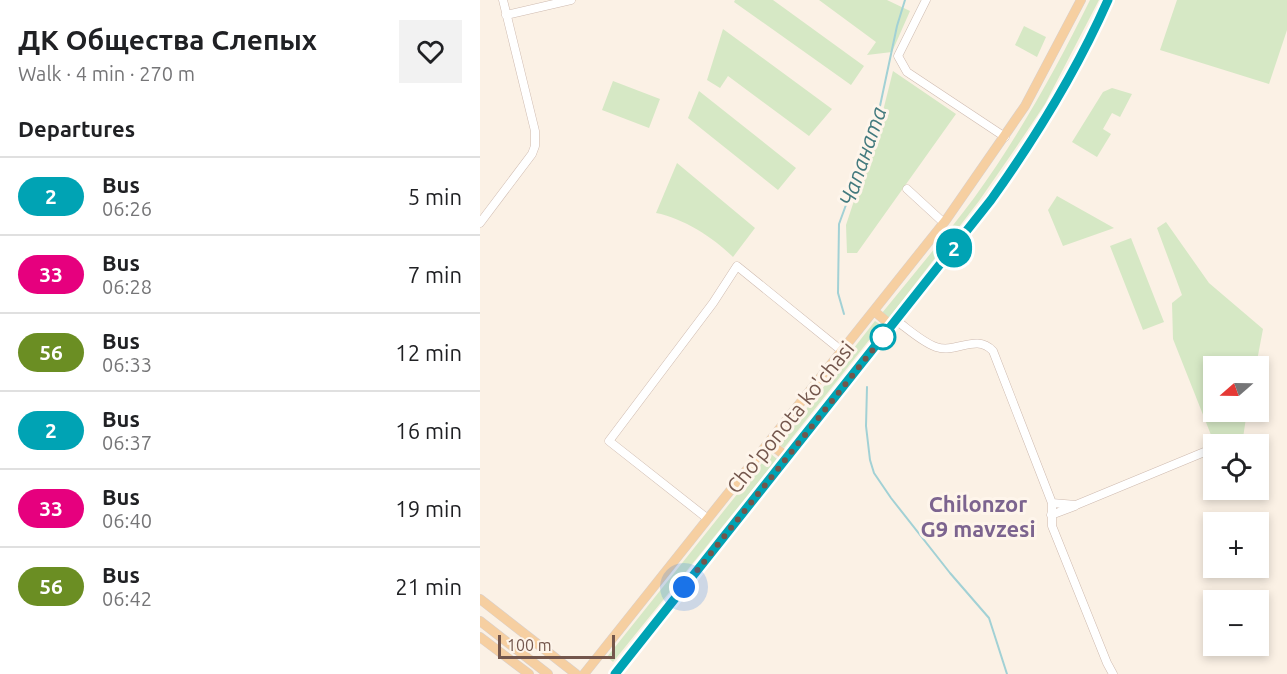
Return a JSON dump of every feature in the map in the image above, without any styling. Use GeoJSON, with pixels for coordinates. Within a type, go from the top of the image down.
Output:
{"type":"FeatureCollection","features":[{"type":"Feature","properties":{"kind":"main road","name":"Cho'ponota ko'chasi"},"geometry":{"type":"LineString","coordinates":[[584,674],[944,223],[1005,137],[1037,86],[1081,0]]}},
{"type":"Feature","properties":{"kind":"main road","name":"Cho'ponota ko'chasi"},"geometry":{"type":"LineString","coordinates":[[615,674],[894,323],[1016,165],[1054,104],[1108,0]]}},
{"type":"Feature","properties":{"kind":"main road"},"geometry":{"type":"LineString","coordinates":[[874,311],[894,323]]}},
{"type":"Feature","properties":{"kind":"main road"},"geometry":{"type":"LineString","coordinates":[[769,443],[787,457]]}},
{"type":"Feature","properties":{"kind":"main road"},"geometry":{"type":"LineString","coordinates":[[480,599],[576,674]]}},
{"type":"Feature","properties":{"kind":"main road"},"geometry":{"type":"LineString","coordinates":[[480,621],[548,674]]}},
{"type":"Feature","properties":{"kind":"main road"},"geometry":{"type":"LineString","coordinates":[[480,637],[529,674]]}},
{"type":"Feature","properties":{"kind":"street"},"geometry":{"type":"LineString","coordinates":[[480,223],[530,158],[535,146],[535,131],[503,0]]}},
{"type":"Feature","properties":{"kind":"street"},"geometry":{"type":"LineString","coordinates":[[506,15],[571,0]]}},
{"type":"Feature","properties":{"kind":"street"},"geometry":{"type":"LineString","coordinates":[[926,0],[898,56],[908,72],[1005,137]]}},
{"type":"Feature","properties":{"kind":"street"},"geometry":{"type":"LineString","coordinates":[[907,189],[944,223]]}},
{"type":"Feature","properties":{"kind":"street"},"geometry":{"type":"LineString","coordinates":[[708,519],[609,441],[713,303],[737,266],[842,351]]}},
{"type":"Feature","properties":{"kind":"street"},"geometry":{"type":"LineString","coordinates":[[894,323],[935,347],[951,349],[980,343],[987,345],[993,351],[1052,502],[1051,515],[1055,533],[1113,674]]}},
{"type":"Feature","properties":{"kind":"street"},"geometry":{"type":"LineString","coordinates":[[1051,515],[1203,453]]}},
{"type":"Feature","properties":{"kind":"street"},"geometry":{"type":"LineString","coordinates":[[1052,502],[1076,505]]}},
{"type":"Feature","properties":{"kind":"green space"},"geometry":{"type":"Polygon","coordinates":[[[735,0],[773,0],[864,66],[851,85],[734,2],[735,0]]]}},
{"type":"Feature","properties":{"kind":"green space"},"geometry":{"type":"Polygon","coordinates":[[[819,0],[887,0],[910,11],[892,52],[867,55],[876,42],[819,0]]]}},
{"type":"Feature","properties":{"kind":"green space"},"geometry":{"type":"Polygon","coordinates":[[[1090,0],[1099,0],[1045,104],[979,201],[888,319],[882,313],[991,175],[1050,77],[1090,0]]]}},
{"type":"Feature","properties":{"kind":"green space"},"geometry":{"type":"Polygon","coordinates":[[[1177,0],[1287,0],[1287,30],[1269,84],[1160,50],[1177,0]]]}},
{"type":"Feature","properties":{"kind":"green space"},"geometry":{"type":"Polygon","coordinates":[[[1024,26],[1046,37],[1037,57],[1015,45],[1024,26]]]}},
{"type":"Feature","properties":{"kind":"green space"},"geometry":{"type":"Polygon","coordinates":[[[723,29],[832,109],[809,136],[728,76],[720,88],[707,80],[723,29]]]}},
{"type":"Feature","properties":{"kind":"green space"},"geometry":{"type":"Polygon","coordinates":[[[893,71],[956,114],[857,253],[847,253],[846,225],[881,119],[893,71]]]}},
{"type":"Feature","properties":{"kind":"green space"},"geometry":{"type":"Polygon","coordinates":[[[613,81],[660,99],[649,128],[602,110],[613,81]]]}},
{"type":"Feature","properties":{"kind":"green space"},"geometry":{"type":"Polygon","coordinates":[[[1112,88],[1132,94],[1120,117],[1112,113],[1103,129],[1111,134],[1097,157],[1072,142],[1103,92],[1112,88]]]}},
{"type":"Feature","properties":{"kind":"green space"},"geometry":{"type":"Polygon","coordinates":[[[699,91],[796,168],[778,190],[688,118],[699,91]]]}},
{"type":"Feature","properties":{"kind":"green space"},"geometry":{"type":"Polygon","coordinates":[[[677,163],[755,228],[733,257],[697,230],[677,219],[656,213],[677,163]]]}},
{"type":"Feature","properties":{"kind":"green space"},"geometry":{"type":"Polygon","coordinates":[[[1057,196],[1114,228],[1063,246],[1048,210],[1057,196]]]}},
{"type":"Feature","properties":{"kind":"green space"},"geometry":{"type":"Polygon","coordinates":[[[1166,222],[1209,283],[1263,329],[1258,356],[1203,356],[1203,415],[1173,339],[1172,303],[1182,295],[1157,228],[1166,222]]]}},
{"type":"Feature","properties":{"kind":"green space"},"geometry":{"type":"Polygon","coordinates":[[[1131,238],[1164,322],[1143,330],[1110,246],[1131,238]]]}},
{"type":"Feature","properties":{"kind":"green space"},"geometry":{"type":"Polygon","coordinates":[[[875,321],[881,325],[784,448],[779,444],[875,321]]]}},
{"type":"Feature","properties":{"kind":"green space"},"geometry":{"type":"Polygon","coordinates":[[[1206,422],[1245,422],[1244,434],[1211,434],[1206,422]]]}},
{"type":"Feature","properties":{"kind":"green space"},"geometry":{"type":"Polygon","coordinates":[[[770,453],[777,459],[613,662],[607,657],[770,453]]]}},
{"type":"Feature","properties":{"kind":"waterway","name":"Чапаната"},"geometry":{"type":"LineString","coordinates":[[844,314],[838,293],[839,224],[877,120],[897,26],[905,0]]}},
{"type":"Feature","properties":{"kind":"waterway","name":"Чапаната"},"geometry":{"type":"LineString","coordinates":[[867,387],[866,426],[874,473],[950,573],[989,618],[1007,674]]}},
{"type":"Feature","properties":{"kind":"bus line","name":"2"},"geometry":{"type":"LineString","coordinates":[[615,674],[991,200],[1054,104],[1108,0]]}},
{"type":"Feature","properties":{"kind":"district","name":"Chilonzor G9 mavzesi"},"geometry":{"type":"Point","coordinates":[978,516]}},
{"type":"Feature","properties":{"kind":"route"},"geometry":{"type":"LineString","coordinates":[[684,587],[883,337]]}}]}
